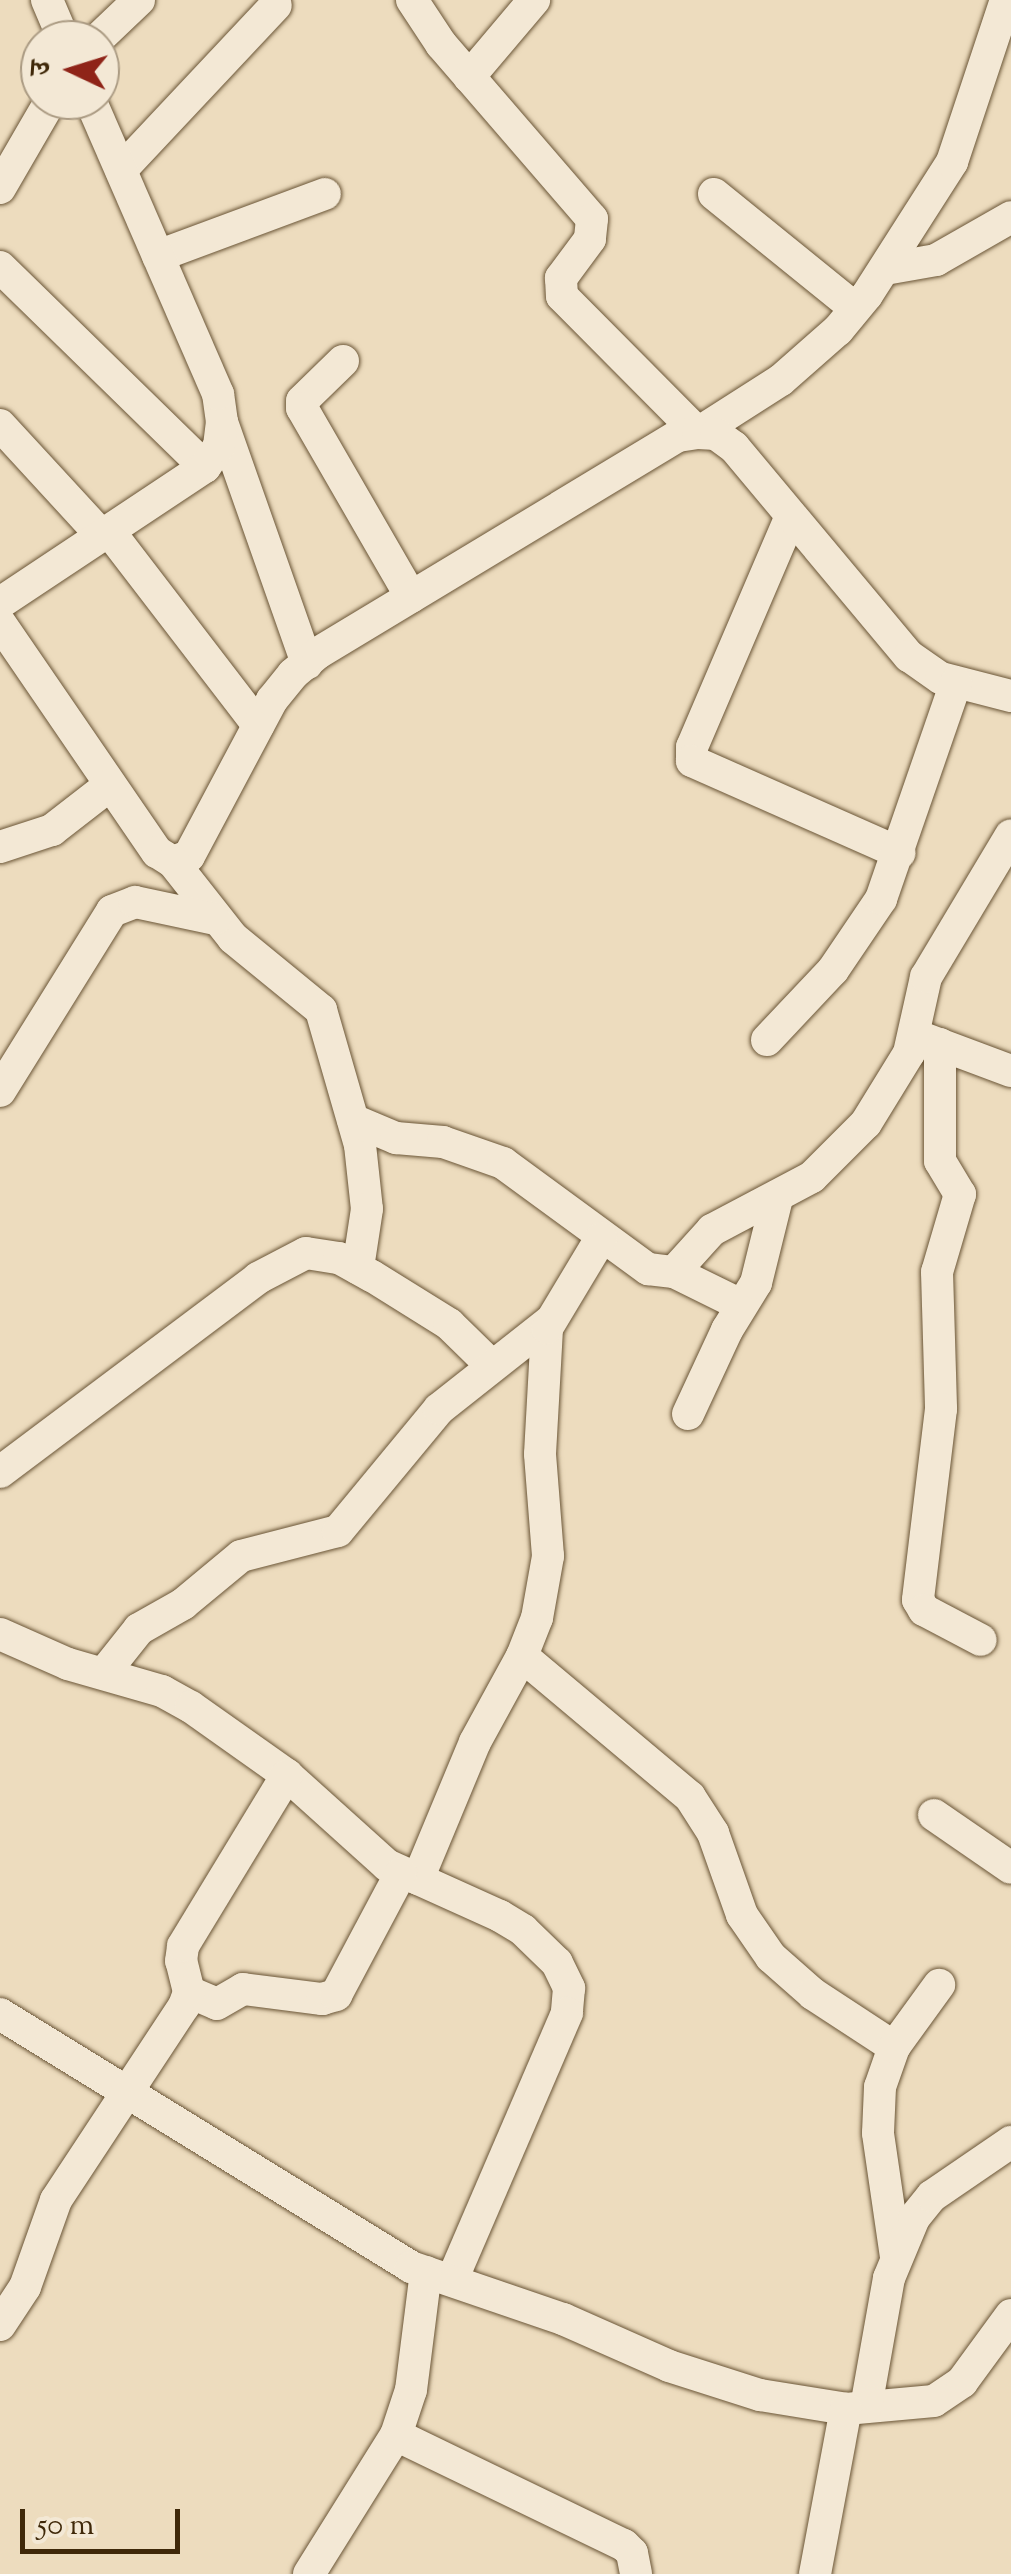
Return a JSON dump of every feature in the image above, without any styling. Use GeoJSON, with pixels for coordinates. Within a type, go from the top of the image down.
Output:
{"type":"FeatureCollection","features":[{"type":"Feature","properties":{"kind":"street"},"geometry":{"type":"LineString","coordinates":[[118,20],[139,0]]}},
{"type":"Feature","properties":{"kind":"street"},"geometry":{"type":"LineString","coordinates":[[412,0],[469,77],[592,219],[590,239],[561,278],[562,296],[698,432]]}},
{"type":"Feature","properties":{"kind":"street"},"geometry":{"type":"LineString","coordinates":[[469,77],[534,0]]}},
{"type":"Feature","properties":{"kind":"street"},"geometry":{"type":"LineString","coordinates":[[698,432],[782,380],[856,308],[885,269],[952,162],[1006,0]]}},
{"type":"Feature","properties":{"kind":"street"},"geometry":{"type":"LineString","coordinates":[[121,170],[276,5]]}},
{"type":"Feature","properties":{"kind":"street"},"geometry":{"type":"LineString","coordinates":[[0,188],[39,120]]}},
{"type":"Feature","properties":{"kind":"street"},"geometry":{"type":"LineString","coordinates":[[99,120],[218,394],[222,422],[307,663]]}},
{"type":"Feature","properties":{"kind":"street"},"geometry":{"type":"LineString","coordinates":[[158,256],[325,194]]}},
{"type":"Feature","properties":{"kind":"street"},"geometry":{"type":"LineString","coordinates":[[714,194],[856,308]]}},
{"type":"Feature","properties":{"kind":"street"},"geometry":{"type":"LineString","coordinates":[[885,269],[936,260],[1011,218]]}},
{"type":"Feature","properties":{"kind":"street"},"geometry":{"type":"LineString","coordinates":[[0,267],[205,468]]}},
{"type":"Feature","properties":{"kind":"street"},"geometry":{"type":"LineString","coordinates":[[343,361],[302,401],[302,408],[411,597]]}},
{"type":"Feature","properties":{"kind":"street"},"geometry":{"type":"LineString","coordinates":[[0,603],[205,468],[219,446],[222,422]]}},
{"type":"Feature","properties":{"kind":"street"},"geometry":{"type":"LineString","coordinates":[[0,425],[105,533],[258,724]]}},
{"type":"Feature","properties":{"kind":"street"},"geometry":{"type":"LineString","coordinates":[[173,862],[189,856],[258,724],[283,687],[307,663],[678,436],[698,432],[716,434],[734,447],[910,656],[956,683],[1011,696]]}},
{"type":"Feature","properties":{"kind":"street"},"geometry":{"type":"LineString","coordinates":[[791,516],[692,747],[692,761],[900,853]]}},
{"type":"Feature","properties":{"kind":"street"},"geometry":{"type":"LineString","coordinates":[[0,624],[157,852],[173,862],[216,919],[250,954],[322,1010],[353,1120],[367,1209],[358,1268]]}},
{"type":"Feature","properties":{"kind":"street"},"geometry":{"type":"LineString","coordinates":[[767,1040],[852,947],[881,899],[956,683]]}},
{"type":"Feature","properties":{"kind":"street"},"geometry":{"type":"LineString","coordinates":[[0,847],[52,830],[110,785]]}},
{"type":"Feature","properties":{"kind":"street"},"geometry":{"type":"LineString","coordinates":[[982,1640],[924,1610],[918,1600],[942,1409],[938,1272],[960,1194],[940,1160],[926,977],[1011,835]]}},
{"type":"Feature","properties":{"kind":"street"},"geometry":{"type":"LineString","coordinates":[[0,1091],[112,911],[135,902],[216,919]]}},
{"type":"Feature","properties":{"kind":"street"},"geometry":{"type":"LineString","coordinates":[[928,1040],[1011,1072]]}},
{"type":"Feature","properties":{"kind":"street"},"geometry":{"type":"LineString","coordinates":[[674,1272],[712,1230],[812,1177],[853,1139],[904,1065],[928,1040]]}},
{"type":"Feature","properties":{"kind":"street"},"geometry":{"type":"LineString","coordinates":[[353,1120],[396,1138],[444,1142],[503,1163],[648,1269],[674,1272],[740,1305]]}},
{"type":"Feature","properties":{"kind":"street"},"geometry":{"type":"LineString","coordinates":[[688,1414],[740,1305],[756,1282],[776,1198]]}},
{"type":"Feature","properties":{"kind":"street"},"geometry":{"type":"LineString","coordinates":[[104,1674],[140,1629],[183,1604],[241,1556],[338,1531],[430,1419],[491,1365],[549,1322],[601,1238]]}},
{"type":"Feature","properties":{"kind":"street"},"geometry":{"type":"LineString","coordinates":[[0,1472],[258,1278],[306,1253],[323,1252],[358,1268],[448,1324],[491,1365]]}},
{"type":"Feature","properties":{"kind":"street"},"geometry":{"type":"LineString","coordinates":[[189,1992],[218,2004],[243,1989],[322,1999],[336,1995],[409,1876],[522,1656],[537,1618],[548,1556],[540,1454],[549,1322]]}},
{"type":"Feature","properties":{"kind":"street"},"geometry":{"type":"LineString","coordinates":[[0,1634],[68,1664],[176,1699],[287,1775],[409,1876],[523,1930],[557,1963],[569,1988],[567,2013],[439,2276],[396,2435],[309,2574]]}},
{"type":"Feature","properties":{"kind":"street"},"geometry":{"type":"LineString","coordinates":[[522,1656],[690,1797],[713,1833],[742,1915],[772,1957],[813,1994],[894,2048]]}},
{"type":"Feature","properties":{"kind":"street"},"geometry":{"type":"LineString","coordinates":[[0,2325],[26,2286],[56,2200],[130,2090],[189,1992],[181,1961],[183,1946],[287,1775]]}},
{"type":"Feature","properties":{"kind":"street"},"geometry":{"type":"LineString","coordinates":[[934,1815],[1011,1868]]}},
{"type":"Feature","properties":{"kind":"street"},"geometry":{"type":"LineString","coordinates":[[896,2257],[878,2133],[880,2087],[894,2048],[939,1985]]}},
{"type":"Feature","properties":{"kind":"street"},"geometry":{"type":"LineString","coordinates":[[0,2014],[130,2090],[174,2124],[389,2256],[563,2319],[668,2366],[760,2394],[856,2408],[934,2402],[947,2396],[1011,2315]]}},
{"type":"Feature","properties":{"kind":"street"},"geometry":{"type":"LineString","coordinates":[[815,2574],[896,2257],[914,2218],[932,2196],[1011,2142]]}},
{"type":"Feature","properties":{"kind":"street"},"geometry":{"type":"LineString","coordinates":[[396,2435],[624,2545],[632,2554],[636,2574]]}}]}
